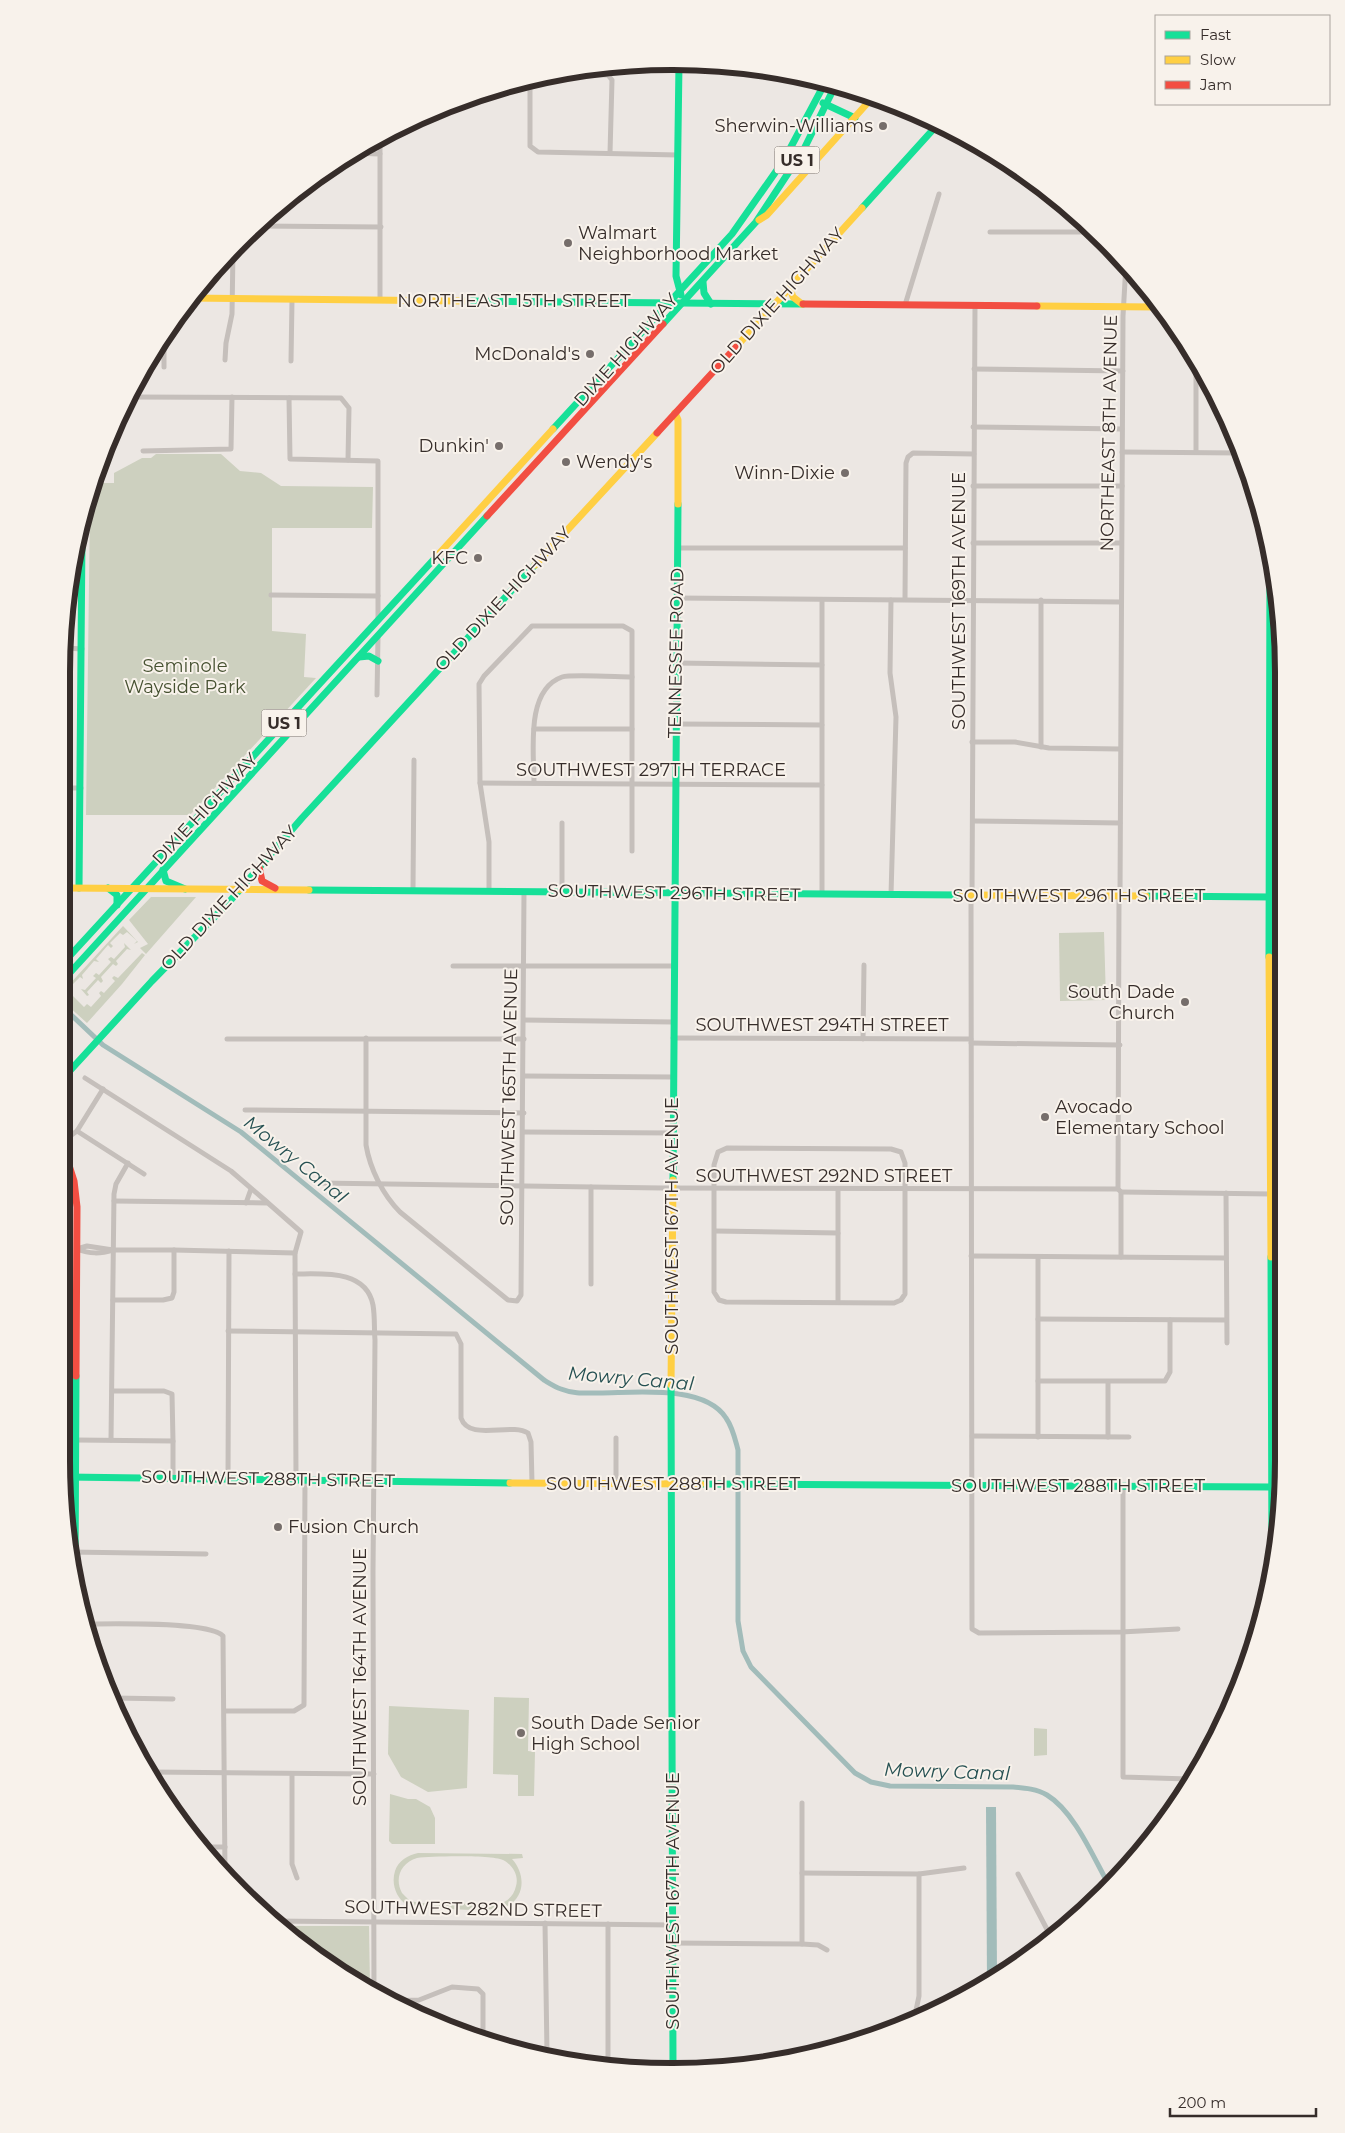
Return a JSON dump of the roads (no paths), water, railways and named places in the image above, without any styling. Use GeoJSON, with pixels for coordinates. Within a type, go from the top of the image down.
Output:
{"type":"FeatureCollection","features":[{"type":"Feature","properties":{"kind":"main road"},"geometry":{"type":"LineString","coordinates":[[678,70],[676,256],[679,292],[685,302]]}},
{"type":"Feature","properties":{"kind":"main road","name":"DIXIE HIGHWAY"},"geometry":{"type":"LineString","coordinates":[[399,598],[732,234],[765,190],[797,138],[822,90]]}},
{"type":"Feature","properties":{"kind":"main road","name":"US 1"},"geometry":{"type":"LineString","coordinates":[[756,222],[804,149],[832,92]]}},
{"type":"Feature","properties":{"kind":"main road"},"geometry":{"type":"LineString","coordinates":[[817,100],[855,118]]}},
{"type":"Feature","properties":{"kind":"main road"},"geometry":{"type":"LineString","coordinates":[[756,222],[767,215],[868,103]]}},
{"type":"Feature","properties":{"kind":"main road","name":"OLD DIXIE HIGHWAY"},"geometry":{"type":"LineString","coordinates":[[70,1071],[226,905],[377,736],[776,304],[933,129]]}},
{"type":"Feature","properties":{"kind":"main road","name":"DIXIE HIGHWAY"},"geometry":{"type":"LineString","coordinates":[[378,637],[756,222]]}},
{"type":"Feature","properties":{"kind":"main road"},"geometry":{"type":"LineString","coordinates":[[703,282],[704,293],[711,304]]}},
{"type":"Feature","properties":{"kind":"main road"},"geometry":{"type":"LineString","coordinates":[[790,288],[793,297],[802,304]]}},
{"type":"Feature","properties":{"kind":"main road","name":"NORTHEAST 15TH STREET"},"geometry":{"type":"LineString","coordinates":[[201,298],[1125,306]]}},
{"type":"Feature","properties":{"kind":"main road"},"geometry":{"type":"LineString","coordinates":[[632,359],[635,349],[665,316],[665,308],[659,301]]}},
{"type":"Feature","properties":{"kind":"main road"},"geometry":{"type":"LineString","coordinates":[[1125,306],[1151,307]]}},
{"type":"Feature","properties":{"kind":"main road"},"geometry":{"type":"LineString","coordinates":[[543,457],[542,450],[573,414],[579,401]]}},
{"type":"Feature","properties":{"kind":"main road","name":"TENNESSEE ROAD"},"geometry":{"type":"LineString","coordinates":[[674,894],[678,548],[678,420],[675,412]]}},
{"type":"Feature","properties":{"kind":"main road"},"geometry":{"type":"LineString","coordinates":[[488,516],[493,504],[525,468],[524,462]]}},
{"type":"Feature","properties":{"kind":"main road"},"geometry":{"type":"LineString","coordinates":[[79,888],[81,559]]}},
{"type":"Feature","properties":{"kind":"main road"},"geometry":{"type":"LineString","coordinates":[[378,637],[381,628],[398,606],[399,598]]}},
{"type":"Feature","properties":{"kind":"main road","name":"US 1"},"geometry":{"type":"LineString","coordinates":[[378,620],[399,598]]}},
{"type":"Feature","properties":{"kind":"main road"},"geometry":{"type":"LineString","coordinates":[[378,620],[376,630],[357,652],[357,659],[372,657],[378,661]]}},
{"type":"Feature","properties":{"kind":"main road","name":"DIXIE HIGHWAY"},"geometry":{"type":"LineString","coordinates":[[70,956],[378,620]]}},
{"type":"Feature","properties":{"kind":"main road"},"geometry":{"type":"LineString","coordinates":[[1273,625],[1269,749],[1269,897],[1271,1194],[1275,1312]]}},
{"type":"Feature","properties":{"kind":"main road","name":"US 1"},"geometry":{"type":"LineString","coordinates":[[357,659],[378,637]]}},
{"type":"Feature","properties":{"kind":"main road","name":"DIXIE HIGHWAY"},"geometry":{"type":"LineString","coordinates":[[70,973],[357,659]]}},
{"type":"Feature","properties":{"kind":"main road"},"geometry":{"type":"LineString","coordinates":[[264,761],[264,754],[298,715],[306,700]]}},
{"type":"Feature","properties":{"kind":"main road"},"geometry":{"type":"LineString","coordinates":[[213,816],[220,801],[252,766],[252,758]]}},
{"type":"Feature","properties":{"kind":"main road"},"geometry":{"type":"LineString","coordinates":[[148,888],[152,874],[198,824],[205,809]]}},
{"type":"Feature","properties":{"kind":"main road"},"geometry":{"type":"LineString","coordinates":[[259,867],[262,882],[280,890]]}},
{"type":"Feature","properties":{"kind":"main road"},"geometry":{"type":"LineString","coordinates":[[163,870],[166,881],[185,889]]}},
{"type":"Feature","properties":{"kind":"main road","name":"SOUTHWEST 296TH STREET"},"geometry":{"type":"LineString","coordinates":[[70,888],[1275,897]]}},
{"type":"Feature","properties":{"kind":"main road"},"geometry":{"type":"LineString","coordinates":[[108,888],[117,896],[117,905]]}},
{"type":"Feature","properties":{"kind":"main road"},"geometry":{"type":"LineString","coordinates":[[78,964],[83,951],[130,900],[133,888]]}},
{"type":"Feature","properties":{"kind":"main road"},"geometry":{"type":"LineString","coordinates":[[219,890],[225,899],[226,905]]}},
{"type":"Feature","properties":{"kind":"main road","name":"SOUTHWEST 167TH AVENUE"},"geometry":{"type":"LineString","coordinates":[[674,894],[671,1390],[674,2063]]}},
{"type":"Feature","properties":{"kind":"main road"},"geometry":{"type":"LineString","coordinates":[[70,1169],[76,1188],[77,1249],[76,1477],[73,1524]]}},
{"type":"Feature","properties":{"kind":"main road","name":"SOUTHWEST 288TH STREET"},"geometry":{"type":"LineString","coordinates":[[70,1477],[616,1484],[1274,1487]]}},
{"type":"Feature","properties":{"kind":"street"},"geometry":{"type":"LineString","coordinates":[[602,74],[608,75],[612,80],[610,153]]}},
{"type":"Feature","properties":{"kind":"street"},"geometry":{"type":"LineString","coordinates":[[530,88],[530,146],[538,152],[678,155]]}},
{"type":"Feature","properties":{"kind":"street"},"geometry":{"type":"LineString","coordinates":[[380,146],[380,300]]}},
{"type":"Feature","properties":{"kind":"street"},"geometry":{"type":"LineString","coordinates":[[366,154],[380,154]]}},
{"type":"Feature","properties":{"kind":"street"},"geometry":{"type":"LineString","coordinates":[[905,305],[939,194]]}},
{"type":"Feature","properties":{"kind":"street"},"geometry":{"type":"LineString","coordinates":[[268,226],[381,227]]}},
{"type":"Feature","properties":{"kind":"street"},"geometry":{"type":"LineString","coordinates":[[990,232],[1083,232]]}},
{"type":"Feature","properties":{"kind":"street"},"geometry":{"type":"LineString","coordinates":[[225,360],[233,299],[234,260]]}},
{"type":"Feature","properties":{"kind":"street","name":"NORTHEAST 8TH AVENUE"},"geometry":{"type":"LineString","coordinates":[[1121,1257],[1120,749],[1122,429],[1126,276]]}},
{"type":"Feature","properties":{"kind":"street"},"geometry":{"type":"LineString","coordinates":[[291,361],[292,300]]}},
{"type":"Feature","properties":{"kind":"street","name":"SOUTHWEST 169TH AVENUE"},"geometry":{"type":"LineString","coordinates":[[975,306],[971,895],[972,1629],[979,1633],[1121,1632]]}},
{"type":"Feature","properties":{"kind":"street"},"geometry":{"type":"LineString","coordinates":[[164,351],[164,367]]}},
{"type":"Feature","properties":{"kind":"street"},"geometry":{"type":"LineString","coordinates":[[974,369],[1123,371]]}},
{"type":"Feature","properties":{"kind":"street"},"geometry":{"type":"LineString","coordinates":[[1196,375],[1196,452]]}},
{"type":"Feature","properties":{"kind":"street"},"geometry":{"type":"LineString","coordinates":[[137,397],[341,398],[346,401],[349,408],[348,460]]}},
{"type":"Feature","properties":{"kind":"street"},"geometry":{"type":"LineString","coordinates":[[143,451],[231,449],[232,397]]}},
{"type":"Feature","properties":{"kind":"street"},"geometry":{"type":"LineString","coordinates":[[289,398],[290,459],[378,460],[378,620]]}},
{"type":"Feature","properties":{"kind":"street"},"geometry":{"type":"LineString","coordinates":[[973,427],[1122,429]]}},
{"type":"Feature","properties":{"kind":"street"},"geometry":{"type":"LineString","coordinates":[[1122,452],[1233,453]]}},
{"type":"Feature","properties":{"kind":"street"},"geometry":{"type":"LineString","coordinates":[[905,599],[906,463],[908,456],[913,453],[974,454]]}},
{"type":"Feature","properties":{"kind":"street"},"geometry":{"type":"LineString","coordinates":[[974,486],[1122,486]]}},
{"type":"Feature","properties":{"kind":"street"},"geometry":{"type":"LineString","coordinates":[[973,543],[1121,543]]}},
{"type":"Feature","properties":{"kind":"street"},"geometry":{"type":"LineString","coordinates":[[678,548],[905,548]]}},
{"type":"Feature","properties":{"kind":"street"},"geometry":{"type":"LineString","coordinates":[[75,594],[82,594]]}},
{"type":"Feature","properties":{"kind":"street"},"geometry":{"type":"LineString","coordinates":[[271,595],[378,596]]}},
{"type":"Feature","properties":{"kind":"street"},"geometry":{"type":"LineString","coordinates":[[677,598],[1121,602]]}},
{"type":"Feature","properties":{"kind":"street"},"geometry":{"type":"LineString","coordinates":[[822,600],[822,894]]}},
{"type":"Feature","properties":{"kind":"street"},"geometry":{"type":"LineString","coordinates":[[891,600],[890,673],[896,716],[891,895]]}},
{"type":"Feature","properties":{"kind":"street"},"geometry":{"type":"LineString","coordinates":[[1041,600],[1041,747]]}},
{"type":"Feature","properties":{"kind":"street"},"geometry":{"type":"LineString","coordinates":[[489,891],[489,842],[480,783],[479,684],[532,626],[541,624],[628,627],[633,637],[632,851]]}},
{"type":"Feature","properties":{"kind":"street"},"geometry":{"type":"LineString","coordinates":[[377,695],[378,637]]}},
{"type":"Feature","properties":{"kind":"street"},"geometry":{"type":"LineString","coordinates":[[71,648],[82,648]]}},
{"type":"Feature","properties":{"kind":"street"},"geometry":{"type":"LineString","coordinates":[[676,663],[822,665]]}},
{"type":"Feature","properties":{"kind":"street"},"geometry":{"type":"LineString","coordinates":[[534,783],[536,703],[546,689],[562,677],[632,677]]}},
{"type":"Feature","properties":{"kind":"street"},"geometry":{"type":"LineString","coordinates":[[675,724],[822,725]]}},
{"type":"Feature","properties":{"kind":"street"},"geometry":{"type":"LineString","coordinates":[[534,729],[632,729]]}},
{"type":"Feature","properties":{"kind":"street"},"geometry":{"type":"LineString","coordinates":[[972,742],[1015,742],[1041,747],[1120,749]]}},
{"type":"Feature","properties":{"kind":"street"},"geometry":{"type":"LineString","coordinates":[[1269,749],[1275,749]]}},
{"type":"Feature","properties":{"kind":"street"},"geometry":{"type":"LineString","coordinates":[[412,891],[414,760]]}},
{"type":"Feature","properties":{"kind":"street","name":"SOUTHWEST 297TH TERRACE"},"geometry":{"type":"LineString","coordinates":[[480,783],[822,785]]}},
{"type":"Feature","properties":{"kind":"street"},"geometry":{"type":"LineString","coordinates":[[70,788],[81,788]]}},
{"type":"Feature","properties":{"kind":"street"},"geometry":{"type":"LineString","coordinates":[[973,821],[1120,823]]}},
{"type":"Feature","properties":{"kind":"street"},"geometry":{"type":"LineString","coordinates":[[562,823],[562,892]]}},
{"type":"Feature","properties":{"kind":"street","name":"SOUTHWEST 165TH AVENUE"},"geometry":{"type":"LineString","coordinates":[[380,1185],[388,1200],[400,1212],[508,1300],[517,1301],[520,1295],[524,1132],[524,892]]}},
{"type":"Feature","properties":{"kind":"street"},"geometry":{"type":"LineString","coordinates":[[863,1039],[864,965]]}},
{"type":"Feature","properties":{"kind":"street"},"geometry":{"type":"LineString","coordinates":[[453,966],[673,966]]}},
{"type":"Feature","properties":{"kind":"street"},"geometry":{"type":"LineString","coordinates":[[524,1020],[672,1022]]}},
{"type":"Feature","properties":{"kind":"street"},"geometry":{"type":"LineString","coordinates":[[366,1038],[366,1150],[380,1185]]}},
{"type":"Feature","properties":{"kind":"street","name":"SOUTHWEST 294TH STREET"},"geometry":{"type":"LineString","coordinates":[[673,1038],[863,1039],[1120,1045]]}},
{"type":"Feature","properties":{"kind":"street"},"geometry":{"type":"LineString","coordinates":[[227,1039],[524,1039]]}},
{"type":"Feature","properties":{"kind":"street"},"geometry":{"type":"LineString","coordinates":[[524,1076],[672,1077]]}},
{"type":"Feature","properties":{"kind":"street"},"geometry":{"type":"LineString","coordinates":[[85,1078],[230,1171],[300,1229],[300,1239],[294,1253],[296,1479]]}},
{"type":"Feature","properties":{"kind":"street"},"geometry":{"type":"LineString","coordinates":[[70,1136],[77,1131],[103,1089]]}},
{"type":"Feature","properties":{"kind":"street"},"geometry":{"type":"LineString","coordinates":[[245,1110],[524,1113]]}},
{"type":"Feature","properties":{"kind":"street"},"geometry":{"type":"LineString","coordinates":[[77,1131],[144,1174]]}},
{"type":"Feature","properties":{"kind":"street"},"geometry":{"type":"LineString","coordinates":[[524,1132],[672,1133]]}},
{"type":"Feature","properties":{"kind":"street"},"geometry":{"type":"LineString","coordinates":[[722,1149],[891,1149],[898,1151],[904,1158],[905,1190],[903,1297],[894,1303],[721,1301],[714,1292],[715,1159],[722,1149]]}},
{"type":"Feature","properties":{"kind":"street"},"geometry":{"type":"LineString","coordinates":[[111,1440],[114,1201],[116,1184],[128,1164]]}},
{"type":"Feature","properties":{"kind":"street","name":"SOUTHWEST 292ND STREET"},"geometry":{"type":"LineString","coordinates":[[319,1183],[522,1187],[1120,1190],[1271,1194]]}},
{"type":"Feature","properties":{"kind":"street"},"geometry":{"type":"LineString","coordinates":[[591,1187],[591,1284]]}},
{"type":"Feature","properties":{"kind":"street"},"geometry":{"type":"LineString","coordinates":[[246,1203],[251,1189]]}},
{"type":"Feature","properties":{"kind":"street"},"geometry":{"type":"LineString","coordinates":[[838,1189],[838,1302]]}},
{"type":"Feature","properties":{"kind":"street"},"geometry":{"type":"LineString","coordinates":[[1226,1193],[1227,1343]]}},
{"type":"Feature","properties":{"kind":"street"},"geometry":{"type":"LineString","coordinates":[[114,1201],[268,1202]]}},
{"type":"Feature","properties":{"kind":"street"},"geometry":{"type":"LineString","coordinates":[[715,1231],[838,1233]]}},
{"type":"Feature","properties":{"kind":"street"},"geometry":{"type":"LineString","coordinates":[[77,1249],[95,1247],[113,1250],[294,1253]]}},
{"type":"Feature","properties":{"kind":"street"},"geometry":{"type":"LineString","coordinates":[[113,1300],[163,1300],[172,1298],[174,1292],[174,1250]]}},
{"type":"Feature","properties":{"kind":"street"},"geometry":{"type":"LineString","coordinates":[[228,1251],[228,1478]]}},
{"type":"Feature","properties":{"kind":"street"},"geometry":{"type":"LineString","coordinates":[[971,1256],[1226,1258]]}},
{"type":"Feature","properties":{"kind":"street"},"geometry":{"type":"LineString","coordinates":[[1038,1257],[1038,1437]]}},
{"type":"Feature","properties":{"kind":"street","name":"SOUTHWEST 164TH AVENUE"},"geometry":{"type":"LineString","coordinates":[[294,1274],[340,1275],[357,1281],[368,1293],[372,1301],[375,1333],[374,1984]]}},
{"type":"Feature","properties":{"kind":"street"},"geometry":{"type":"LineString","coordinates":[[1038,1319],[1226,1320]]}},
{"type":"Feature","properties":{"kind":"street"},"geometry":{"type":"LineString","coordinates":[[1038,1381],[1158,1382],[1167,1379],[1171,1371],[1170,1320]]}},
{"type":"Feature","properties":{"kind":"street"},"geometry":{"type":"LineString","coordinates":[[228,1331],[449,1333],[457,1335],[462,1344],[461,1418],[465,1427],[476,1430],[522,1430],[530,1436],[532,1483]]}},
{"type":"Feature","properties":{"kind":"street"},"geometry":{"type":"LineString","coordinates":[[1108,1382],[1108,1437]]}},
{"type":"Feature","properties":{"kind":"street"},"geometry":{"type":"LineString","coordinates":[[112,1391],[164,1391],[172,1394],[173,1478]]}},
{"type":"Feature","properties":{"kind":"street"},"geometry":{"type":"LineString","coordinates":[[972,1436],[1129,1437]]}},
{"type":"Feature","properties":{"kind":"street"},"geometry":{"type":"LineString","coordinates":[[616,1438],[616,1484]]}},
{"type":"Feature","properties":{"kind":"street"},"geometry":{"type":"LineString","coordinates":[[76,1440],[173,1441]]}},
{"type":"Feature","properties":{"kind":"street"},"geometry":{"type":"LineString","coordinates":[[225,1711],[294,1711],[302,1708],[305,1698],[305,1479]]}},
{"type":"Feature","properties":{"kind":"street"},"geometry":{"type":"LineString","coordinates":[[1123,1486],[1121,1632],[1123,1778],[1183,1779]]}},
{"type":"Feature","properties":{"kind":"street"},"geometry":{"type":"LineString","coordinates":[[77,1552],[206,1554]]}},
{"type":"Feature","properties":{"kind":"street"},"geometry":{"type":"LineString","coordinates":[[93,1624],[165,1625],[213,1630],[222,1634],[225,1644],[225,1864]]}},
{"type":"Feature","properties":{"kind":"street"},"geometry":{"type":"LineString","coordinates":[[1121,1632],[1178,1629]]}},
{"type":"Feature","properties":{"kind":"street"},"geometry":{"type":"LineString","coordinates":[[119,1698],[173,1699]]}},
{"type":"Feature","properties":{"kind":"street"},"geometry":{"type":"LineString","coordinates":[[157,1772],[374,1774]]}},
{"type":"Feature","properties":{"kind":"street"},"geometry":{"type":"LineString","coordinates":[[292,1774],[292,1864],[297,1878]]}},
{"type":"Feature","properties":{"kind":"street"},"geometry":{"type":"LineString","coordinates":[[802,1803],[802,1944]]}},
{"type":"Feature","properties":{"kind":"street"},"geometry":{"type":"LineString","coordinates":[[211,1847],[225,1847]]}},
{"type":"Feature","properties":{"kind":"street"},"geometry":{"type":"LineString","coordinates":[[802,1873],[919,1874],[964,1868]]}},
{"type":"Feature","properties":{"kind":"street"},"geometry":{"type":"LineString","coordinates":[[916,2011],[919,1996],[919,1874]]}},
{"type":"Feature","properties":{"kind":"street"},"geometry":{"type":"LineString","coordinates":[[1018,1874],[1048,1931]]}},
{"type":"Feature","properties":{"kind":"street","name":"SOUTHWEST 282ND STREET"},"geometry":{"type":"LineString","coordinates":[[285,1921],[673,1925]]}},
{"type":"Feature","properties":{"kind":"street"},"geometry":{"type":"LineString","coordinates":[[545,1923],[547,2049]]}},
{"type":"Feature","properties":{"kind":"street"},"geometry":{"type":"LineString","coordinates":[[608,1924],[608,2059]]}},
{"type":"Feature","properties":{"kind":"street"},"geometry":{"type":"LineString","coordinates":[[673,1943],[802,1944],[818,1946],[827,1950]]}},
{"type":"Feature","properties":{"kind":"street"},"geometry":{"type":"LineString","coordinates":[[405,2000],[419,2000],[452,1987],[481,1990],[483,1994],[483,2032]]}},
{"type":"Feature","properties":{"kind":"water"},"geometry":{"type":"Polygon","coordinates":[[[986,1807],[996,1807],[997,1967],[987,1974],[986,1807]]]}},
{"type":"Feature","properties":{"kind":"waterway","name":"Mowry Canal"},"geometry":{"type":"LineString","coordinates":[[70,1014],[103,1045],[241,1132],[544,1380],[570,1392],[667,1393],[685,1395],[716,1407],[726,1418],[734,1434],[738,1450],[738,1621],[743,1651],[751,1667],[855,1773],[871,1782],[890,1786],[1013,1787],[1035,1790],[1047,1795],[1057,1803],[1075,1824],[1106,1879]]}},
{"type":"Feature","properties":{"kind":"place","name":"Sherwin-Williams"},"geometry":{"type":"Point","coordinates":[883,126]}},
{"type":"Feature","properties":{"kind":"place","name":"Walmart Neighborhood Market"},"geometry":{"type":"Point","coordinates":[568,243]}},
{"type":"Feature","properties":{"kind":"place","name":"McDonald's"},"geometry":{"type":"Point","coordinates":[590,354]}},
{"type":"Feature","properties":{"kind":"place","name":"Dunkin'"},"geometry":{"type":"Point","coordinates":[499,446]}},
{"type":"Feature","properties":{"kind":"place","name":"Wendy's"},"geometry":{"type":"Point","coordinates":[566,462]}},
{"type":"Feature","properties":{"kind":"place","name":"Winn-Dixie"},"geometry":{"type":"Point","coordinates":[845,473]}},
{"type":"Feature","properties":{"kind":"place","name":"KFC"},"geometry":{"type":"Point","coordinates":[478,558]}},
{"type":"Feature","properties":{"kind":"place","name":"South Dade Church"},"geometry":{"type":"Point","coordinates":[1185,1002]}},
{"type":"Feature","properties":{"kind":"place","name":"Avocado Elementary School"},"geometry":{"type":"Point","coordinates":[1045,1117]}},
{"type":"Feature","properties":{"kind":"place","name":"Fusion Church"},"geometry":{"type":"Point","coordinates":[278,1527]}},
{"type":"Feature","properties":{"kind":"place","name":"South Dade Senior High School"},"geometry":{"type":"Point","coordinates":[521,1733]}},
{"type":"Feature","properties":{"kind":"park label","name":"Seminole Wayside Park"},"geometry":{"type":"Point","coordinates":[185,676]}}]}
